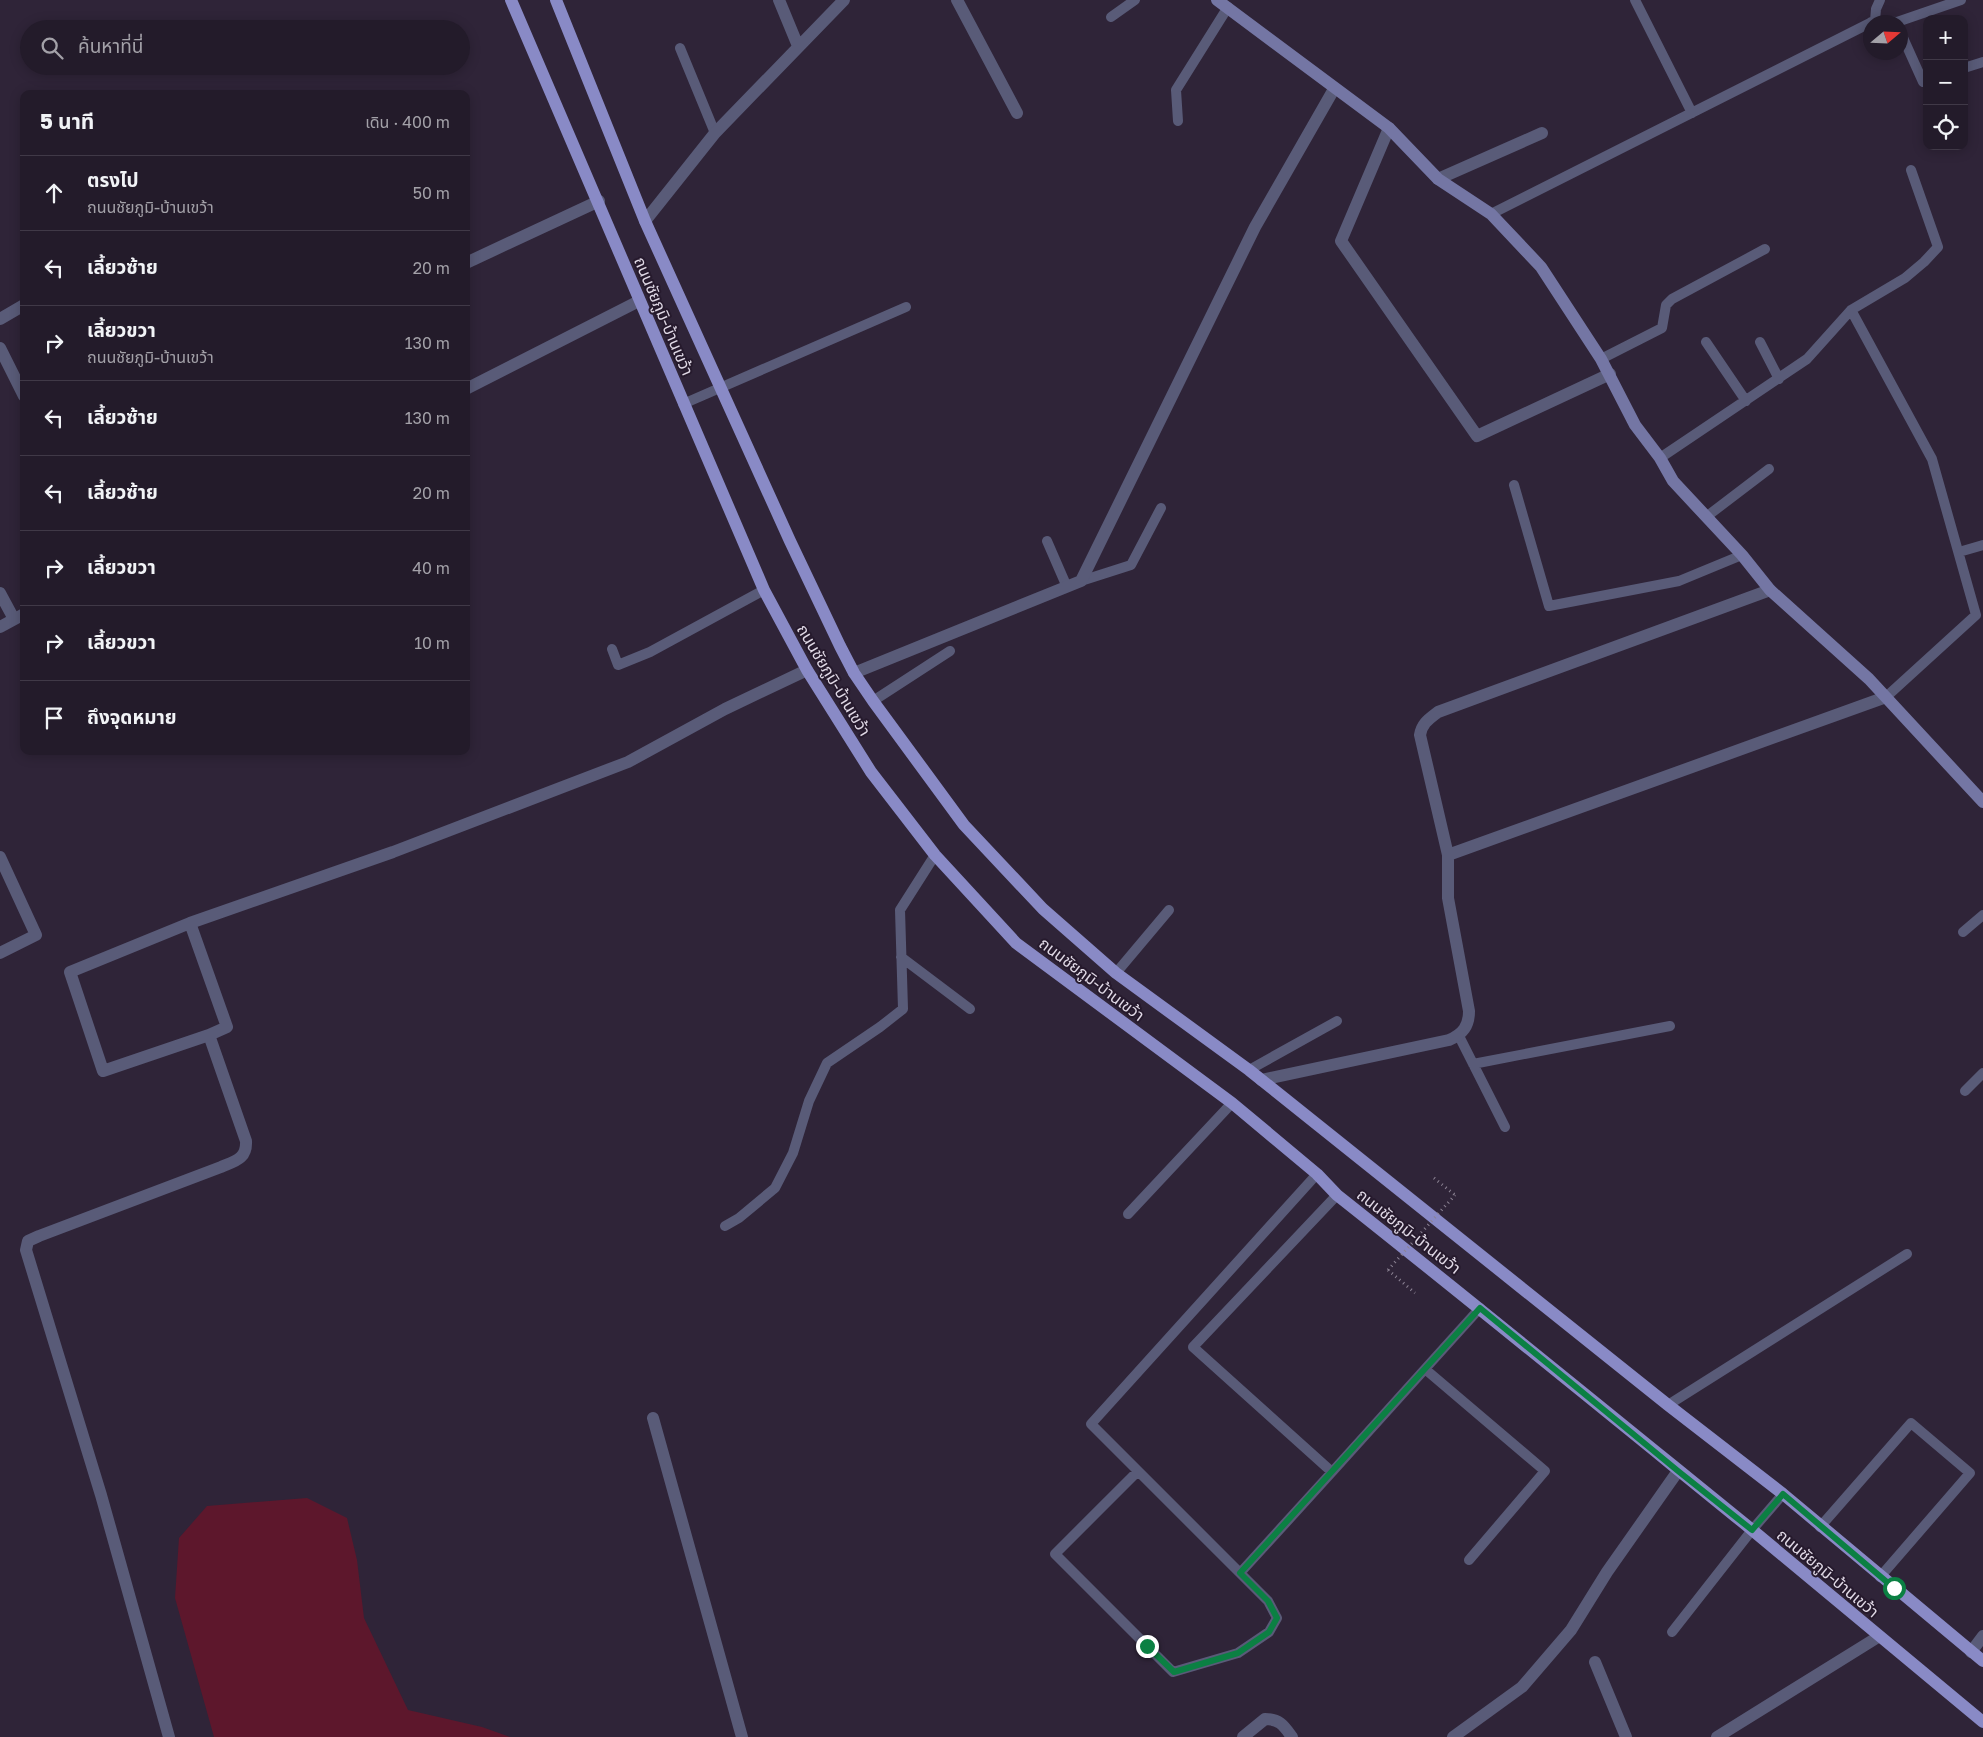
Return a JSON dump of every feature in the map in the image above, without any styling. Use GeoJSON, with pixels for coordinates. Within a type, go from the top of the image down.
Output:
{"type":"FeatureCollection","features":[{"type":"Feature","properties":{"kind":"main road","name":"ถนนชัยภูมิ-บ้านเขว้า"},"geometry":{"type":"LineString","coordinates":[[511,0],[599,201],[639,301],[764,590],[806,670],[871,772],[934,855],[1016,943],[1232,1104],[1317,1174],[1337,1195],[1480,1308],[1983,1722]]}},
{"type":"Feature","properties":{"kind":"main road","name":"ถนนชัยภูมิ-บ้านเขว้า"},"geometry":{"type":"LineString","coordinates":[[556,0],[645,221],[790,541],[854,673],[964,825],[1043,909],[1116,973],[1249,1070],[1668,1405],[1783,1494],[1820,1527],[1983,1661]]}},
{"type":"Feature","properties":{"kind":"street"},"geometry":{"type":"LineString","coordinates":[[778,0],[798,46]]}},
{"type":"Feature","properties":{"kind":"street"},"geometry":{"type":"LineString","coordinates":[[645,221],[715,133],[844,0]]}},
{"type":"Feature","properties":{"kind":"street"},"geometry":{"type":"LineString","coordinates":[[957,0],[1017,113]]}},
{"type":"Feature","properties":{"kind":"street"},"geometry":{"type":"LineString","coordinates":[[1216,0],[1228,7],[1334,89],[1389,128],[1438,179],[1491,214],[1541,267],[1610,374],[1635,425],[1674,480],[1770,590],[1869,679],[1983,802]]}},
{"type":"Feature","properties":{"kind":"street"},"geometry":{"type":"LineString","coordinates":[[854,673],[1081,581],[1255,227],[1334,89]]}},
{"type":"Feature","properties":{"kind":"street"},"geometry":{"type":"LineString","coordinates":[[1389,128],[1341,241],[1477,436],[1610,374]]}},
{"type":"Feature","properties":{"kind":"street"},"geometry":{"type":"LineString","coordinates":[[1438,179],[1542,133]]}},
{"type":"Feature","properties":{"kind":"street"},"geometry":{"type":"LineString","coordinates":[[470,260],[599,201]]}},
{"type":"Feature","properties":{"kind":"street"},"geometry":{"type":"LineString","coordinates":[[470,387],[639,301]]}},
{"type":"Feature","properties":{"kind":"street"},"geometry":{"type":"LineString","coordinates":[[0,319],[20,307]]}},
{"type":"Feature","properties":{"kind":"street"},"geometry":{"type":"LineString","coordinates":[[0,348],[20,388]]}},
{"type":"Feature","properties":{"kind":"street"},"geometry":{"type":"LineString","coordinates":[[1261,1080],[1449,1040],[1459,1036],[1469,1021],[1469,1011],[1448,898],[1448,855],[1420,735],[1421,727],[1426,721],[1438,712],[1770,590]]}},
{"type":"Feature","properties":{"kind":"street"},"geometry":{"type":"LineString","coordinates":[[0,593],[19,617],[0,627]]}},
{"type":"Feature","properties":{"kind":"street"},"geometry":{"type":"LineString","coordinates":[[190,923],[227,1027],[209,1035],[103,1071],[70,972],[190,923],[392,852],[628,762],[725,709],[806,670]]}},
{"type":"Feature","properties":{"kind":"street"},"geometry":{"type":"LineString","coordinates":[[1448,855],[1886,697]]}},
{"type":"Feature","properties":{"kind":"street"},"geometry":{"type":"LineString","coordinates":[[0,857],[36,935],[0,954]]}},
{"type":"Feature","properties":{"kind":"street"},"geometry":{"type":"LineString","coordinates":[[169,1737],[101,1494],[26,1250],[28,1241],[39,1236],[220,1168],[241,1158],[246,1150],[246,1141],[209,1035]]}},
{"type":"Feature","properties":{"kind":"street"},"geometry":{"type":"LineString","coordinates":[[653,1418],[742,1737]]}},
{"type":"Feature","properties":{"kind":"street"},"geometry":{"type":"LineString","coordinates":[[1453,1737],[1522,1687],[1571,1630],[1606,1572],[1678,1471]]}},
{"type":"Feature","properties":{"kind":"street"},"geometry":{"type":"LineString","coordinates":[[1717,1737],[1878,1636]]}},
{"type":"Feature","properties":{"kind":"street"},"geometry":{"type":"LineString","coordinates":[[1972,1652],[1983,1636]]}},
{"type":"Feature","properties":{"kind":"street"},"geometry":{"type":"LineString","coordinates":[[1595,1662],[1626,1737]]}},
{"type":"Feature","properties":{"kind":"street"},"geometry":{"type":"LineString","coordinates":[[1243,1737],[1265,1719],[1274,1719],[1282,1723],[1292,1737]]}},
{"type":"Feature","properties":{"kind":"lane"},"geometry":{"type":"LineString","coordinates":[[1111,17],[1135,0]]}},
{"type":"Feature","properties":{"kind":"lane"},"geometry":{"type":"LineString","coordinates":[[1635,0],[1692,113]]}},
{"type":"Feature","properties":{"kind":"lane"},"geometry":{"type":"LineString","coordinates":[[1874,15],[1880,0]]}},
{"type":"Feature","properties":{"kind":"lane"},"geometry":{"type":"LineString","coordinates":[[1908,18],[1961,0]]}},
{"type":"Feature","properties":{"kind":"lane"},"geometry":{"type":"LineString","coordinates":[[1178,121],[1176,90],[1228,7]]}},
{"type":"Feature","properties":{"kind":"lane"},"geometry":{"type":"LineString","coordinates":[[1491,214],[1863,27]]}},
{"type":"Feature","properties":{"kind":"lane"},"geometry":{"type":"LineString","coordinates":[[680,48],[715,133]]}},
{"type":"Feature","properties":{"kind":"lane"},"geometry":{"type":"LineString","coordinates":[[1908,49],[1923,82]]}},
{"type":"Feature","properties":{"kind":"lane"},"geometry":{"type":"LineString","coordinates":[[1968,67],[1983,62]]}},
{"type":"Feature","properties":{"kind":"lane"},"geometry":{"type":"LineString","coordinates":[[1660,458],[1807,359],[1851,310],[1905,278],[1938,247],[1911,170]]}},
{"type":"Feature","properties":{"kind":"lane"},"geometry":{"type":"LineString","coordinates":[[1601,359],[1662,328],[1666,305],[1672,299],[1765,248]]}},
{"type":"Feature","properties":{"kind":"lane"},"geometry":{"type":"LineString","coordinates":[[683,404],[906,307]]}},
{"type":"Feature","properties":{"kind":"lane"},"geometry":{"type":"LineString","coordinates":[[1851,310],[1932,459],[1976,615],[1886,697]]}},
{"type":"Feature","properties":{"kind":"lane"},"geometry":{"type":"LineString","coordinates":[[1706,342],[1746,401]]}},
{"type":"Feature","properties":{"kind":"lane"},"geometry":{"type":"LineString","coordinates":[[1760,342],[1779,379]]}},
{"type":"Feature","properties":{"kind":"lane"},"geometry":{"type":"LineString","coordinates":[[1706,517],[1769,469]]}},
{"type":"Feature","properties":{"kind":"lane"},"geometry":{"type":"LineString","coordinates":[[1514,485],[1549,606],[1679,581],[1742,556]]}},
{"type":"Feature","properties":{"kind":"lane"},"geometry":{"type":"LineString","coordinates":[[1081,581],[1131,565],[1161,508]]}},
{"type":"Feature","properties":{"kind":"lane"},"geometry":{"type":"LineString","coordinates":[[1047,541],[1067,587]]}},
{"type":"Feature","properties":{"kind":"lane"},"geometry":{"type":"LineString","coordinates":[[1959,552],[1983,545]]}},
{"type":"Feature","properties":{"kind":"lane"},"geometry":{"type":"LineString","coordinates":[[612,649],[618,665],[650,652],[764,590]]}},
{"type":"Feature","properties":{"kind":"lane"},"geometry":{"type":"LineString","coordinates":[[873,701],[950,651]]}},
{"type":"Feature","properties":{"kind":"lane"},"geometry":{"type":"LineString","coordinates":[[725,1226],[775,1188],[793,1153],[808,1101],[827,1063],[880,1028],[903,1008],[900,910],[934,855]]}},
{"type":"Feature","properties":{"kind":"lane"},"geometry":{"type":"LineString","coordinates":[[1116,973],[1168,910]]}},
{"type":"Feature","properties":{"kind":"lane"},"geometry":{"type":"LineString","coordinates":[[1963,932],[1983,915]]}},
{"type":"Feature","properties":{"kind":"lane"},"geometry":{"type":"LineString","coordinates":[[901,957],[970,1009]]}},
{"type":"Feature","properties":{"kind":"lane"},"geometry":{"type":"LineString","coordinates":[[1249,1070],[1337,1021]]}},
{"type":"Feature","properties":{"kind":"lane"},"geometry":{"type":"LineString","coordinates":[[1473,1064],[1670,1026]]}},
{"type":"Feature","properties":{"kind":"lane"},"geometry":{"type":"LineString","coordinates":[[1459,1036],[1505,1127]]}},
{"type":"Feature","properties":{"kind":"lane"},"geometry":{"type":"LineString","coordinates":[[1965,1091],[1983,1074]]}},
{"type":"Feature","properties":{"kind":"lane"},"geometry":{"type":"LineString","coordinates":[[1128,1214],[1232,1104]]}},
{"type":"Feature","properties":{"kind":"lane"},"geometry":{"type":"LineString","coordinates":[[1138,1471],[1055,1554],[1174,1672],[1238,1653],[1269,1632],[1277,1618],[1268,1601],[1138,1471],[1090,1424],[1317,1174]]}},
{"type":"Feature","properties":{"kind":"lane"},"geometry":{"type":"LineString","coordinates":[[1332,1472],[1193,1347],[1337,1195]]}},
{"type":"Feature","properties":{"kind":"lane"},"geometry":{"type":"LineString","coordinates":[[1668,1405],[1907,1254]]}},
{"type":"Feature","properties":{"kind":"lane"},"geometry":{"type":"LineString","coordinates":[[1240,1573],[1480,1308]]}},
{"type":"Feature","properties":{"kind":"lane"},"geometry":{"type":"LineString","coordinates":[[1425,1369],[1545,1471],[1469,1560]]}},
{"type":"Feature","properties":{"kind":"lane"},"geometry":{"type":"LineString","coordinates":[[1820,1527],[1911,1423],[1970,1473],[1880,1577]]}},
{"type":"Feature","properties":{"kind":"lane"},"geometry":{"type":"LineString","coordinates":[[1672,1632],[1752,1530],[1783,1494]]}},
{"type":"Feature","properties":{"kind":"path"},"geometry":{"type":"LineString","coordinates":[[1415,1293],[1388,1270],[1455,1194],[1434,1178]]}},
{"type":"Feature","properties":{"kind":"shaded area"},"geometry":{"type":"Polygon","coordinates":[[[307,1498],[347,1518],[357,1560],[364,1618],[408,1710],[482,1727],[510,1737],[214,1737],[175,1598],[179,1538],[207,1506],[307,1498]]]}},
{"type":"Feature","properties":{"kind":"route"},"geometry":{"type":"LineString","coordinates":[[1147,1646],[1174,1672],[1238,1653],[1269,1632],[1277,1618],[1268,1601],[1240,1573],[1480,1308],[1752,1530],[1783,1494],[1894,1588]]}}]}
